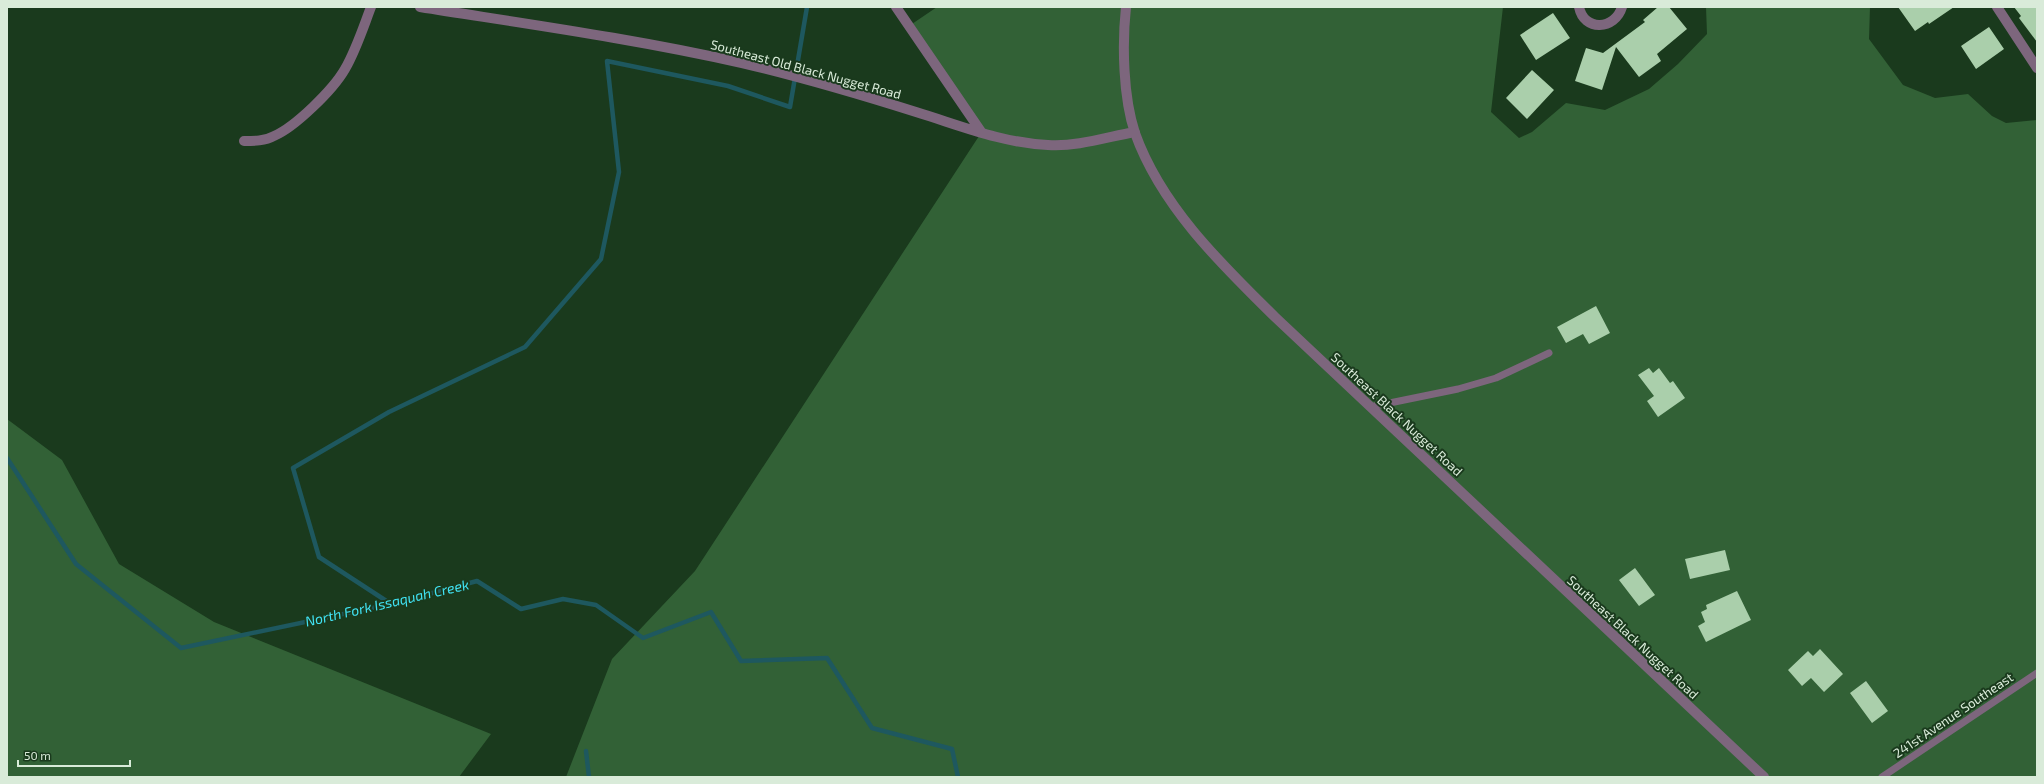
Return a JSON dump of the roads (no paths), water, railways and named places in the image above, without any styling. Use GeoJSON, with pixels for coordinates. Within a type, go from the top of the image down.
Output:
{"type":"FeatureCollection","features":[{"type":"Feature","properties":{"kind":"street"},"geometry":{"type":"LineString","coordinates":[[244,141],[274,137],[288,129],[328,90],[344,71],[356,47],[371,7]]}},
{"type":"Feature","properties":{"kind":"street","name":"Southeast Old Black Nugget Road"},"geometry":{"type":"LineString","coordinates":[[420,7],[606,36],[742,63],[872,99],[1016,142],[1049,145],[1080,143],[1135,132]]}},
{"type":"Feature","properties":{"kind":"street"},"geometry":{"type":"LineString","coordinates":[[896,7],[982,133]]}},
{"type":"Feature","properties":{"kind":"street","name":"Southeast Black Nugget Road"},"geometry":{"type":"LineString","coordinates":[[1126,7],[1123,38],[1125,68],[1135,132],[1147,160],[1163,189],[1190,226],[1247,289],[1370,407],[1764,777]]}},
{"type":"Feature","properties":{"kind":"street"},"geometry":{"type":"LineString","coordinates":[[1579,7],[1583,17],[1589,22],[1602,26],[1615,20],[1622,7]]}},
{"type":"Feature","properties":{"kind":"street"},"geometry":{"type":"LineString","coordinates":[[1997,7],[2037,68]]}},
{"type":"Feature","properties":{"kind":"lane"},"geometry":{"type":"LineString","coordinates":[[1370,407],[1458,389],[1488,380],[1518,369],[1549,353]]}},
{"type":"Feature","properties":{"kind":"lane","name":"241st Avenue Southeast"},"geometry":{"type":"LineString","coordinates":[[1882,777],[2037,673]]}},
{"type":"Feature","properties":{"kind":"waterway"},"geometry":{"type":"LineString","coordinates":[[391,604],[319,557],[293,468],[389,412],[525,347],[601,259],[619,172],[607,61],[728,86],[790,107],[807,7]]}},
{"type":"Feature","properties":{"kind":"waterway","name":"North Fork Issaquah Creek"},"geometry":{"type":"LineString","coordinates":[[7,458],[76,564],[181,648],[391,604],[477,581],[521,609],[563,599],[596,605],[643,638],[711,612],[741,661],[827,658],[872,728],[952,749],[958,777]]}},
{"type":"Feature","properties":{"kind":"waterway"},"geometry":{"type":"LineString","coordinates":[[586,751],[589,777]]}}]}
